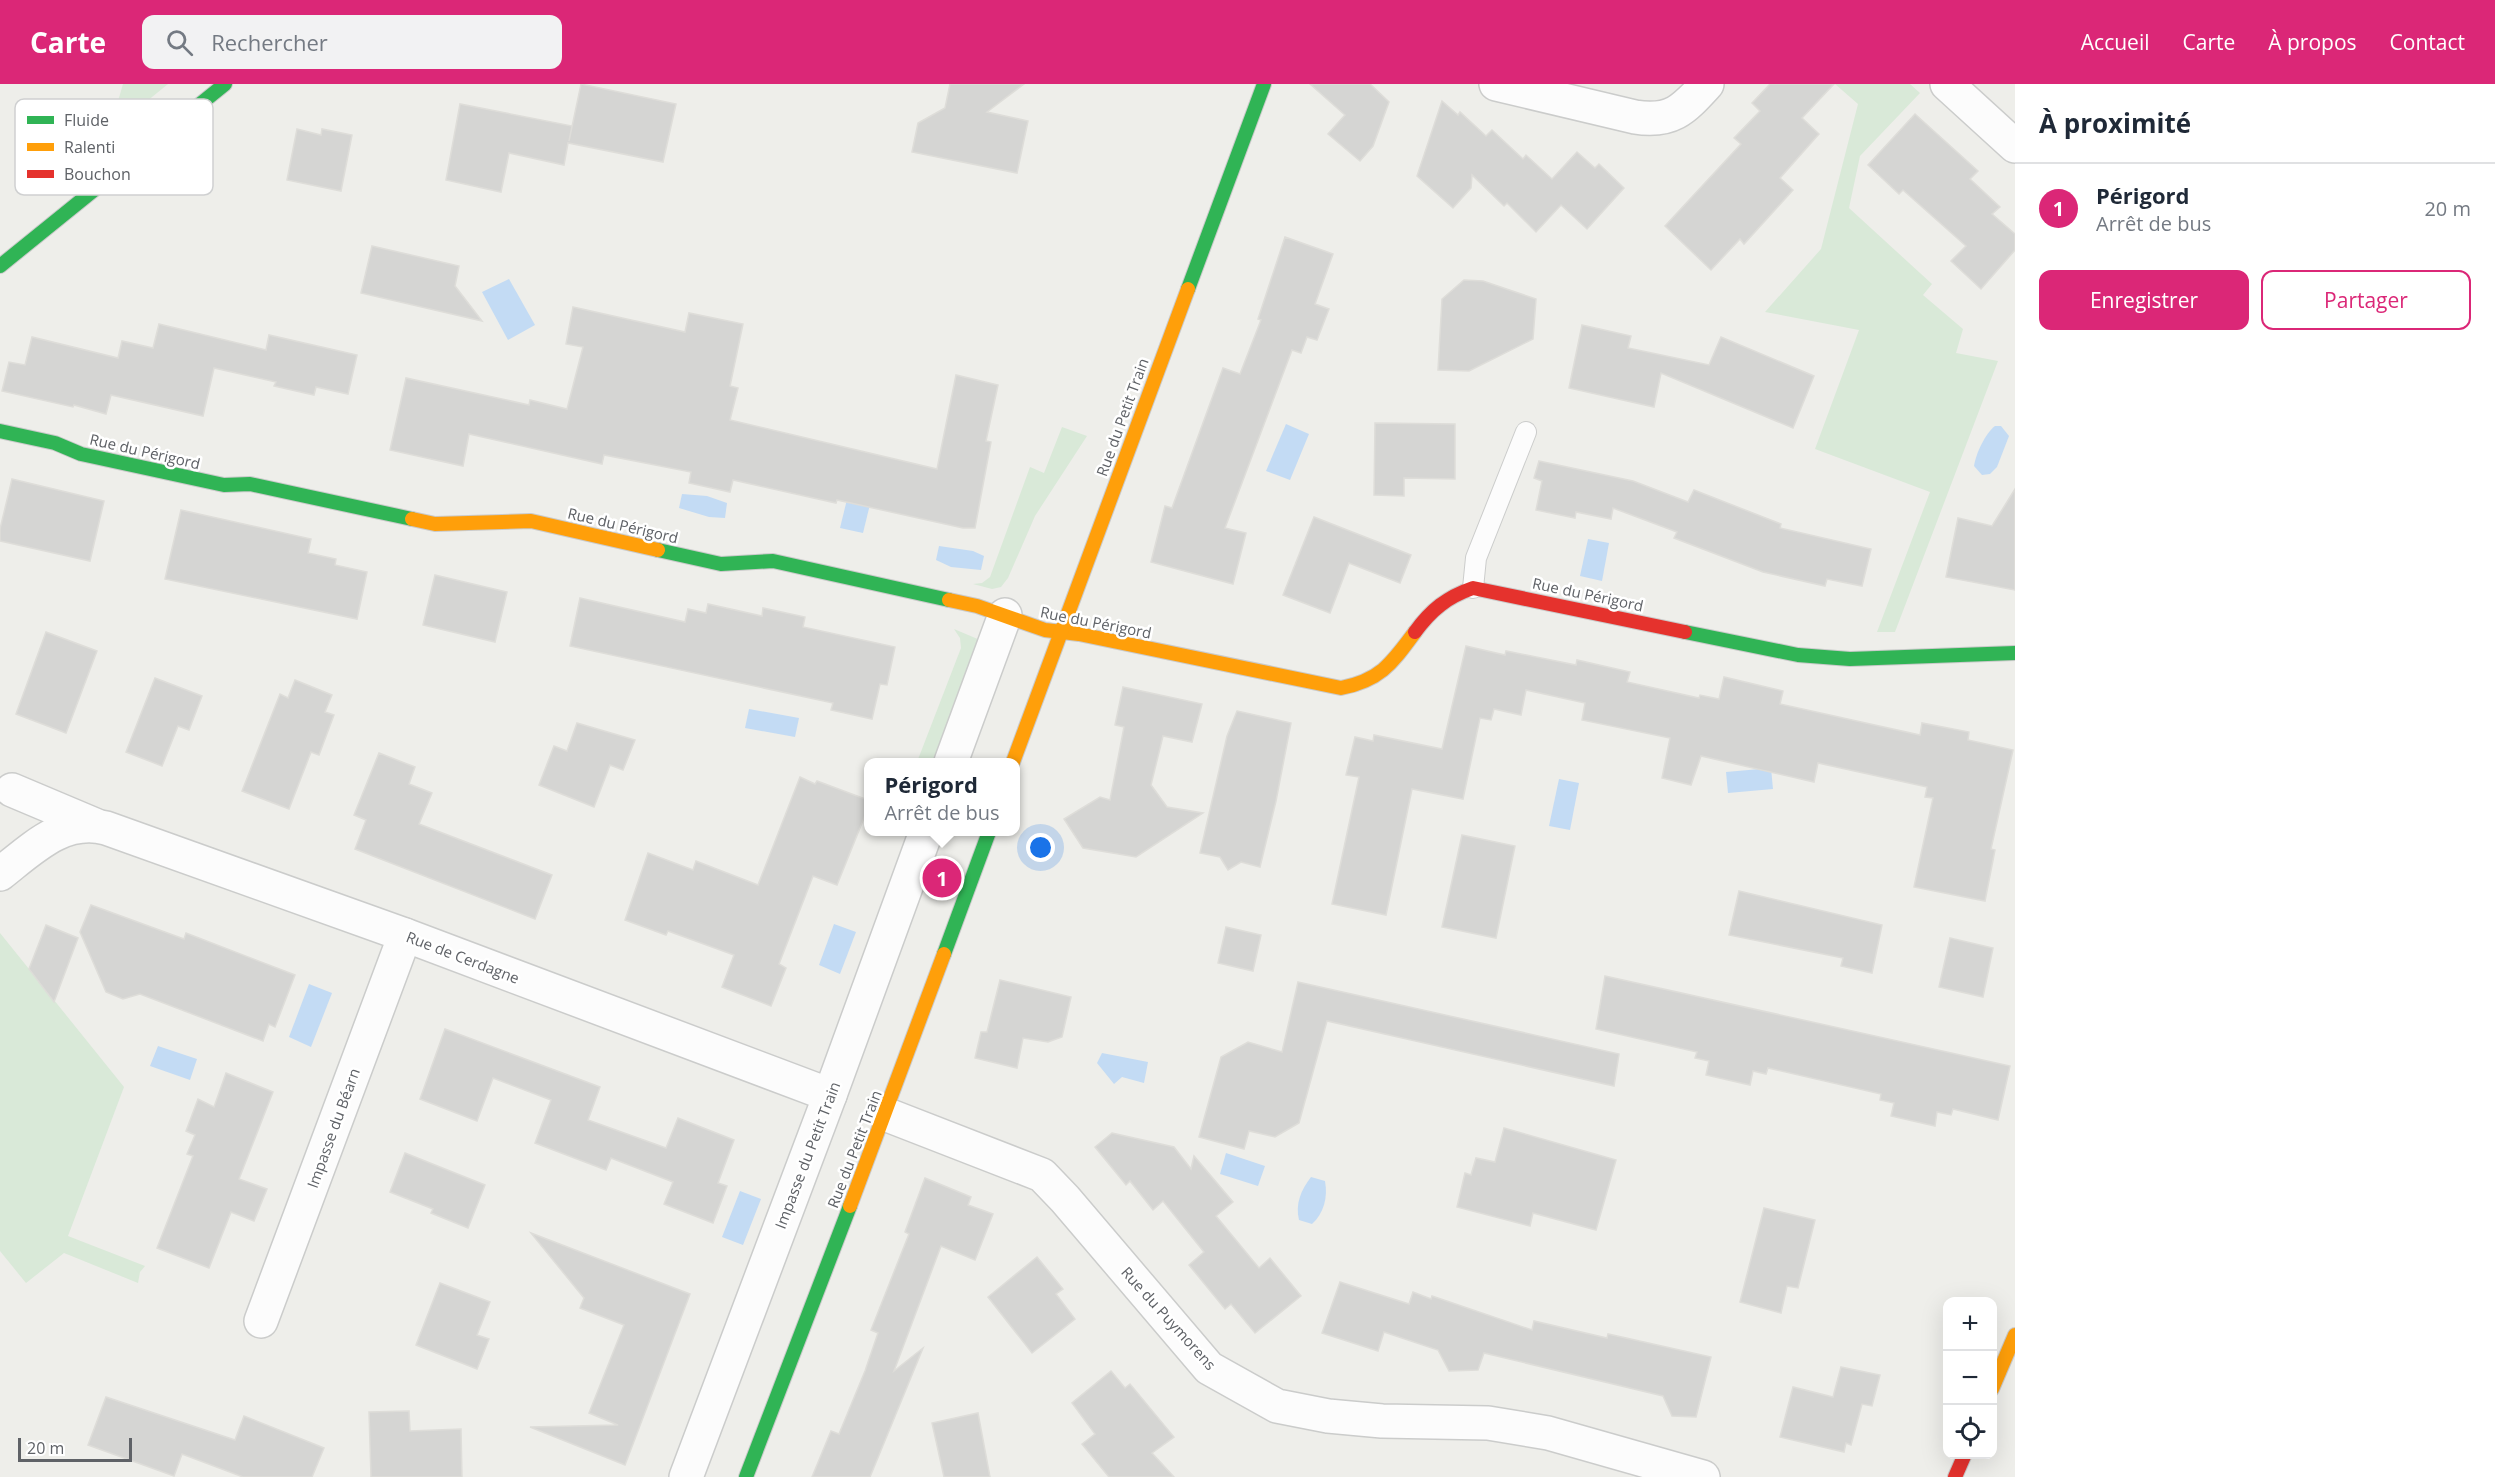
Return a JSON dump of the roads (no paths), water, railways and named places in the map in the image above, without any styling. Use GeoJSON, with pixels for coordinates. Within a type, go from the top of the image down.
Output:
{"type":"FeatureCollection","features":[{"type":"Feature","properties":{"kind":"street"},"geometry":{"type":"LineString","coordinates":[[206,99],[225,84]]}},
{"type":"Feature","properties":{"kind":"street","name":"Rue du Petit Train"},"geometry":{"type":"LineString","coordinates":[[1015,758],[1264,84]]}},
{"type":"Feature","properties":{"kind":"street"},"geometry":{"type":"LineString","coordinates":[[1496,84],[1635,117],[1655,119],[1665,118],[1684,108],[1707,84]]}},
{"type":"Feature","properties":{"kind":"street"},"geometry":{"type":"LineString","coordinates":[[1947,84],[2015,146]]}},
{"type":"Feature","properties":{"kind":"street"},"geometry":{"type":"LineString","coordinates":[[0,266],[88,195]]}},
{"type":"Feature","properties":{"kind":"street","name":"Rue du Périgord"},"geometry":{"type":"LineString","coordinates":[[0,431],[55,442],[81,454],[224,485],[250,484],[435,524],[531,521],[721,564],[773,561],[977,606],[1045,630],[1341,688],[1351,688],[1367,682],[1383,672],[1399,655],[1428,615],[1457,593],[1473,588],[1798,655],[1850,659],[2015,653]]}},
{"type":"Feature","properties":{"kind":"street"},"geometry":{"type":"LineString","coordinates":[[952,758],[1005,615]]}},
{"type":"Feature","properties":{"kind":"street","name":"Rue de Cerdagne"},"geometry":{"type":"LineString","coordinates":[[12,790],[95,825],[405,935],[830,1095]]}},
{"type":"Feature","properties":{"kind":"street","name":"Rue de Cerdagne"},"geometry":{"type":"LineString","coordinates":[[0,874],[46,838],[66,828],[95,825]]}},
{"type":"Feature","properties":{"kind":"street","name":"Impasse du Petit Train"},"geometry":{"type":"LineString","coordinates":[[686,1477],[830,1095],[924,836]]}},
{"type":"Feature","properties":{"kind":"street","name":"Rue du Petit Train"},"geometry":{"type":"LineString","coordinates":[[746,1477],[885,1114],[987,836]]}},
{"type":"Feature","properties":{"kind":"street","name":"Impasse du Béarn"},"geometry":{"type":"LineString","coordinates":[[261,1321],[405,935]]}},
{"type":"Feature","properties":{"kind":"street","name":"Rue du Puymorens"},"geometry":{"type":"LineString","coordinates":[[885,1114],[1042,1175],[1209,1368],[1276,1406],[1328,1416],[1382,1421],[1498,1424],[1548,1433],[1703,1477]]}},
{"type":"Feature","properties":{"kind":"street"},"geometry":{"type":"LineString","coordinates":[[1997,1377],[2015,1335]]}},
{"type":"Feature","properties":{"kind":"street"},"geometry":{"type":"LineString","coordinates":[[1955,1477],[1963,1459]]}},
{"type":"Feature","properties":{"kind":"lane"},"geometry":{"type":"LineString","coordinates":[[1473,588],[1476,558],[1526,432]]}},
{"type":"Feature","properties":{"kind":"water"},"geometry":{"type":"Polygon","coordinates":[[[509,279],[535,325],[508,340],[482,292],[509,279]]]}},
{"type":"Feature","properties":{"kind":"water"},"geometry":{"type":"Polygon","coordinates":[[[1286,424],[1309,434],[1290,480],[1266,471],[1286,424]]]}},
{"type":"Feature","properties":{"kind":"water"},"geometry":{"type":"Polygon","coordinates":[[[1995,426],[2001,426],[2009,436],[1997,467],[1990,474],[1982,475],[1974,466],[1975,461],[1984,439],[1995,426]]]}},
{"type":"Feature","properties":{"kind":"water"},"geometry":{"type":"Polygon","coordinates":[[[851,483],[874,488],[863,533],[840,528],[851,483]]]}},
{"type":"Feature","properties":{"kind":"water"},"geometry":{"type":"Polygon","coordinates":[[[682,494],[707,496],[727,503],[725,518],[709,517],[679,508],[682,494]]]}},
{"type":"Feature","properties":{"kind":"water"},"geometry":{"type":"Polygon","coordinates":[[[1588,539],[1609,543],[1602,581],[1580,576],[1588,539]]]}},
{"type":"Feature","properties":{"kind":"water"},"geometry":{"type":"Polygon","coordinates":[[[939,546],[973,551],[984,556],[981,570],[951,567],[936,560],[939,546]]]}},
{"type":"Feature","properties":{"kind":"water"},"geometry":{"type":"Polygon","coordinates":[[[749,709],[799,718],[795,737],[745,728],[749,709]]]}},
{"type":"Feature","properties":{"kind":"water"},"geometry":{"type":"Polygon","coordinates":[[[1771,768],[1773,789],[1728,793],[1726,772],[1771,768]]]}},
{"type":"Feature","properties":{"kind":"water"},"geometry":{"type":"Polygon","coordinates":[[[1559,779],[1579,783],[1570,830],[1549,826],[1559,779]]]}},
{"type":"Feature","properties":{"kind":"water"},"geometry":{"type":"Polygon","coordinates":[[[834,924],[856,932],[840,974],[819,965],[834,924]]]}},
{"type":"Feature","properties":{"kind":"water"},"geometry":{"type":"Polygon","coordinates":[[[309,984],[332,993],[311,1047],[289,1037],[309,984]]]}},
{"type":"Feature","properties":{"kind":"water"},"geometry":{"type":"Polygon","coordinates":[[[158,1046],[197,1059],[190,1080],[150,1066],[158,1046]]]}},
{"type":"Feature","properties":{"kind":"water"},"geometry":{"type":"Polygon","coordinates":[[[1102,1053],[1148,1062],[1144,1083],[1122,1077],[1114,1084],[1097,1063],[1102,1053]]]}},
{"type":"Feature","properties":{"kind":"water"},"geometry":{"type":"Polygon","coordinates":[[[1226,1153],[1265,1166],[1258,1186],[1220,1174],[1226,1153]]]}},
{"type":"Feature","properties":{"kind":"water"},"geometry":{"type":"Polygon","coordinates":[[[1311,1177],[1325,1181],[1326,1193],[1322,1210],[1312,1224],[1299,1220],[1298,1208],[1304,1187],[1311,1177]]]}},
{"type":"Feature","properties":{"kind":"water"},"geometry":{"type":"Polygon","coordinates":[[[740,1191],[761,1199],[743,1245],[722,1237],[740,1191]]]}},
{"type":"Feature","properties":{"kind":"place","name":"Périgord"},"geometry":{"type":"Point","coordinates":[942,878]}}]}
